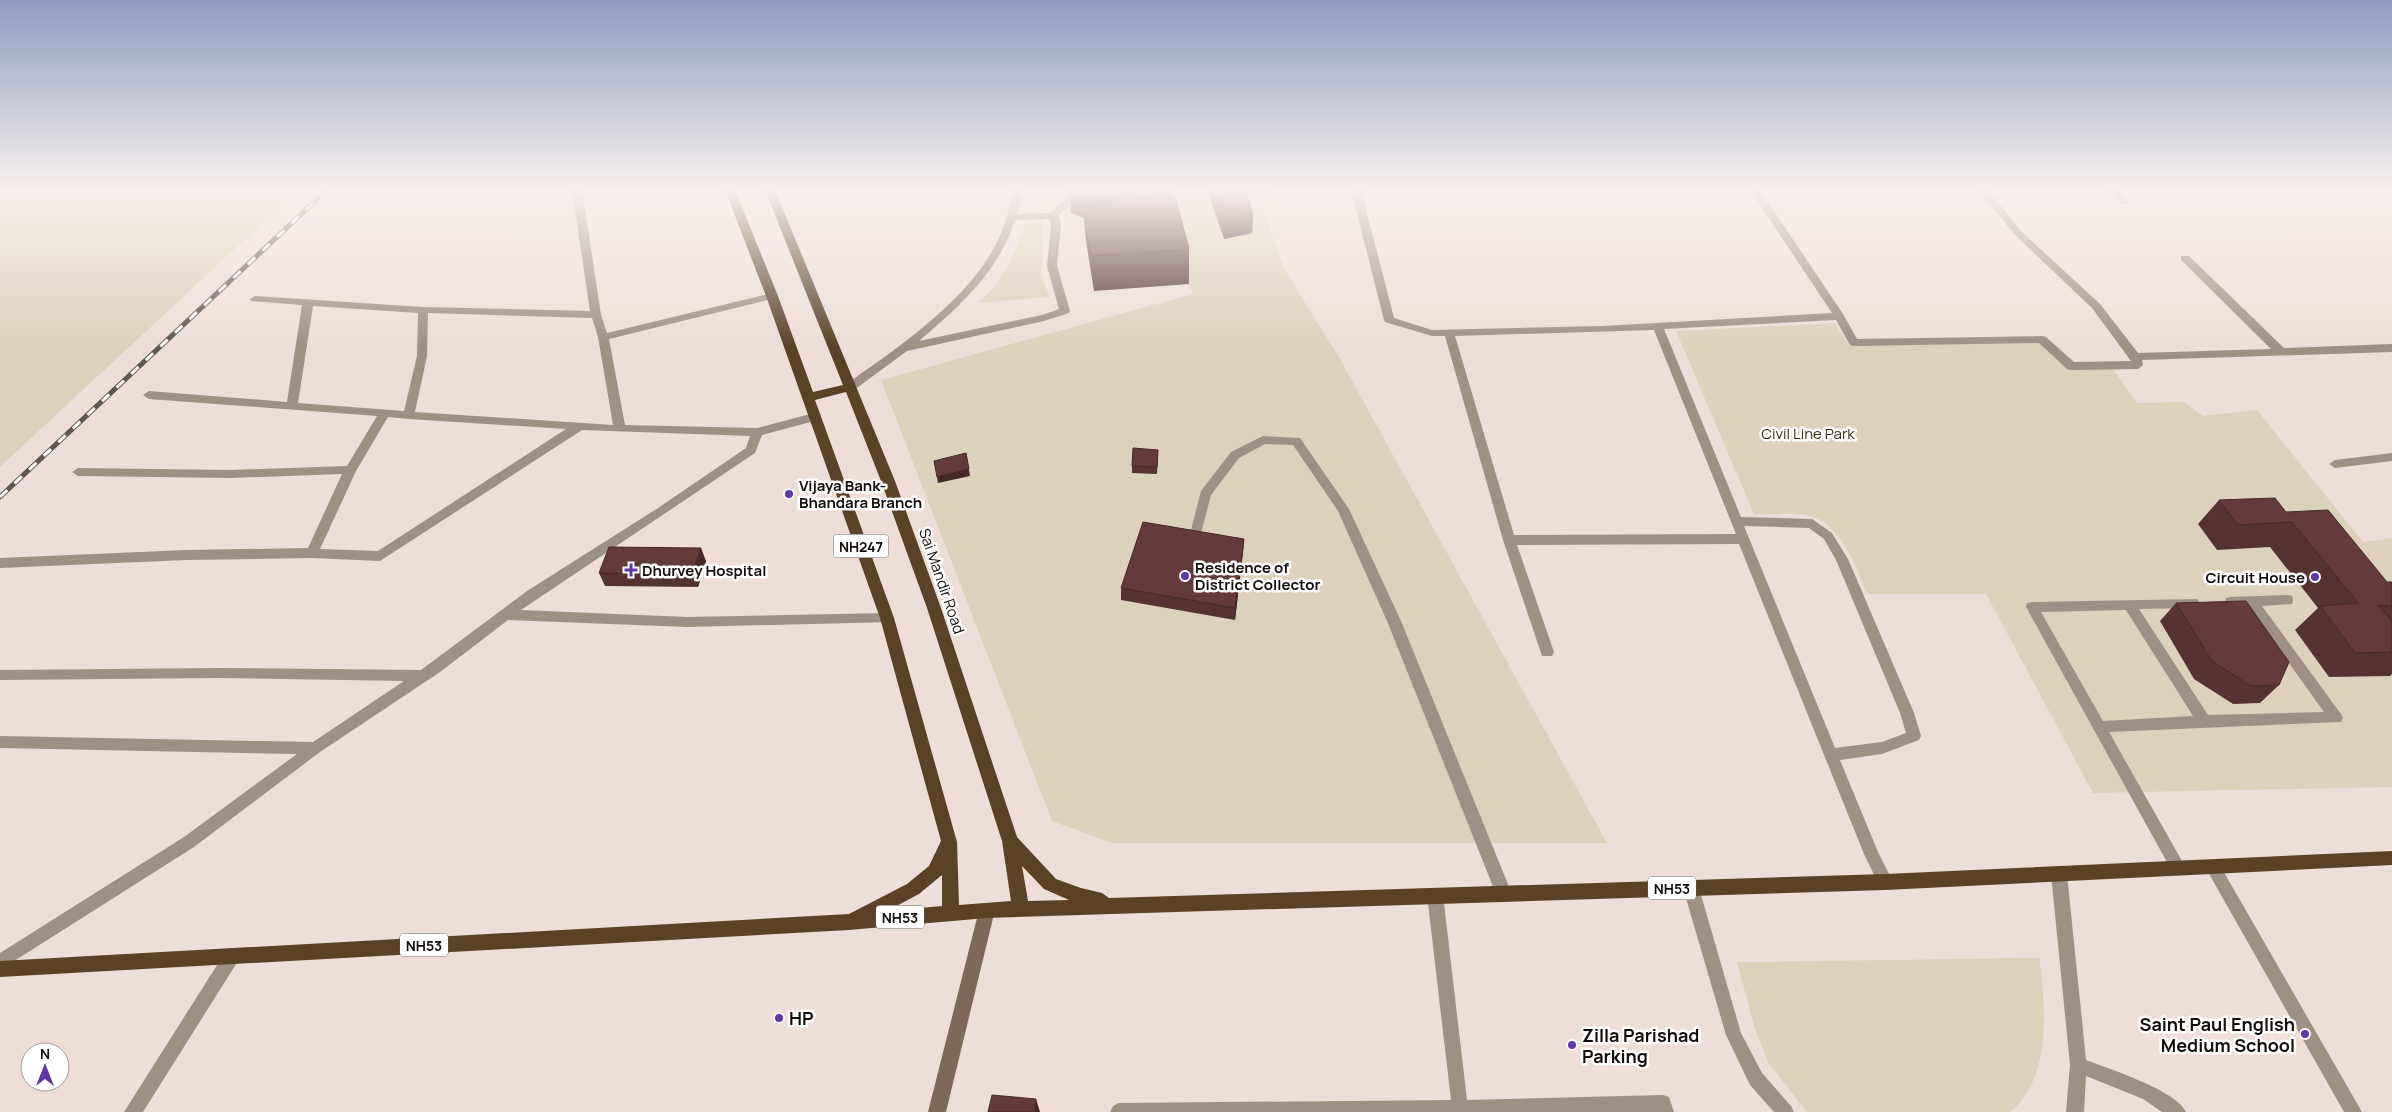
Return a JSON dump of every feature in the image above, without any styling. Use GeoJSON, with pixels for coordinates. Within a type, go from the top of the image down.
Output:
{"type":"FeatureCollection","features":[{"type":"Feature","properties":{"kind":"highway","name":"NH247"},"geometry":{"type":"LineString","coordinates":[[751,242],[772,296],[887,618],[949,842],[951,912]]}},
{"type":"Feature","properties":{"kind":"highway","name":"Sai Mandir Road"},"geometry":{"type":"LineString","coordinates":[[791,242],[888,481],[934,608],[1010,841],[1021,910]]}},
{"type":"Feature","properties":{"kind":"highway"},"geometry":{"type":"LineString","coordinates":[[807,398],[850,387]]}},
{"type":"Feature","properties":{"kind":"highway"},"geometry":{"type":"LineString","coordinates":[[1010,841],[1050,884],[1080,896],[1121,905]]}},
{"type":"Feature","properties":{"kind":"highway"},"geometry":{"type":"LineString","coordinates":[[849,922],[913,889],[935,871],[949,842]]}},
{"type":"Feature","properties":{"kind":"highway","name":"NH53"},"geometry":{"type":"LineString","coordinates":[[0,968],[849,922],[987,910],[1885,882],[2392,858]]}},
{"type":"Feature","properties":{"kind":"main road"},"geometry":{"type":"LineString","coordinates":[[937,1112],[987,910]]}},
{"type":"Feature","properties":{"kind":"street"},"geometry":{"type":"LineString","coordinates":[[585,242],[596,315],[603,337],[620,428]]}},
{"type":"Feature","properties":{"kind":"street"},"geometry":{"type":"LineString","coordinates":[[850,387],[904,348],[960,300],[1001,242]]}},
{"type":"Feature","properties":{"kind":"street"},"geometry":{"type":"LineString","coordinates":[[904,348],[1044,318],[1065,311],[1052,266],[1054,242]]}},
{"type":"Feature","properties":{"kind":"street"},"geometry":{"type":"LineString","coordinates":[[1369,242],[1389,320],[1432,333],[1658,327],[1839,316]]}},
{"type":"Feature","properties":{"kind":"street"},"geometry":{"type":"LineString","coordinates":[[1790,242],[1839,316],[1854,343],[2042,339],[2071,366],[2138,365],[2135,357],[2096,306],[2028,242]]}},
{"type":"Feature","properties":{"kind":"street"},"geometry":{"type":"LineString","coordinates":[[2186,258],[2280,351]]}},
{"type":"Feature","properties":{"kind":"street"},"geometry":{"type":"LineString","coordinates":[[603,337],[772,296]]}},
{"type":"Feature","properties":{"kind":"street"},"geometry":{"type":"LineString","coordinates":[[255,299],[423,310],[596,315]]}},
{"type":"Feature","properties":{"kind":"street"},"geometry":{"type":"LineString","coordinates":[[292,406],[308,302]]}},
{"type":"Feature","properties":{"kind":"street"},"geometry":{"type":"LineString","coordinates":[[408,415],[422,356],[423,310]]}},
{"type":"Feature","properties":{"kind":"street"},"geometry":{"type":"LineString","coordinates":[[1658,327],[1871,854],[1885,882]]}},
{"type":"Feature","properties":{"kind":"street"},"geometry":{"type":"LineString","coordinates":[[1449,332],[1509,540],[1547,652]]}},
{"type":"Feature","properties":{"kind":"street"},"geometry":{"type":"LineString","coordinates":[[2135,357],[2392,348]]}},
{"type":"Feature","properties":{"kind":"street"},"geometry":{"type":"LineString","coordinates":[[149,395],[408,415],[620,428],[757,432],[814,417]]}},
{"type":"Feature","properties":{"kind":"street"},"geometry":{"type":"LineString","coordinates":[[312,553],[350,470],[385,413]]}},
{"type":"Feature","properties":{"kind":"street"},"geometry":{"type":"LineString","coordinates":[[0,563],[186,555],[312,553],[380,556],[580,426]]}},
{"type":"Feature","properties":{"kind":"street"},"geometry":{"type":"LineString","coordinates":[[0,962],[189,842],[315,748],[422,676],[532,595],[662,511],[751,450],[757,432]]}},
{"type":"Feature","properties":{"kind":"street"},"geometry":{"type":"LineString","coordinates":[[1196,534],[1205,494],[1235,455],[1264,440],[1296,442],[1347,517],[1394,621],[1504,894]]}},
{"type":"Feature","properties":{"kind":"street"},"geometry":{"type":"LineString","coordinates":[[2335,464],[2392,457]]}},
{"type":"Feature","properties":{"kind":"street"},"geometry":{"type":"LineString","coordinates":[[78,472],[230,474],[350,470]]}},
{"type":"Feature","properties":{"kind":"street"},"geometry":{"type":"LineString","coordinates":[[1737,521],[1812,524],[1828,536],[1842,559],[1907,713],[1914,736],[1882,748],[1831,754]]}},
{"type":"Feature","properties":{"kind":"street"},"geometry":{"type":"LineString","coordinates":[[1509,540],[1744,539]]}},
{"type":"Feature","properties":{"kind":"street"},"geometry":{"type":"LineString","coordinates":[[2178,868],[2101,727],[2032,607],[2287,600]]}},
{"type":"Feature","properties":{"kind":"street"},"geometry":{"type":"LineString","coordinates":[[2101,727],[2204,721],[2336,718],[2251,601]]}},
{"type":"Feature","properties":{"kind":"street"},"geometry":{"type":"LineString","coordinates":[[2129,604],[2204,721]]}},
{"type":"Feature","properties":{"kind":"street"},"geometry":{"type":"LineString","coordinates":[[506,615],[687,622],[887,618]]}},
{"type":"Feature","properties":{"kind":"street"},"geometry":{"type":"LineString","coordinates":[[0,674],[422,676]]}},
{"type":"Feature","properties":{"kind":"street"},"geometry":{"type":"LineString","coordinates":[[0,742],[315,748]]}},
{"type":"Feature","properties":{"kind":"street"},"geometry":{"type":"LineString","coordinates":[[2213,867],[2354,1112]]}},
{"type":"Feature","properties":{"kind":"street"},"geometry":{"type":"LineString","coordinates":[[2059,874],[2078,1065],[2076,1111]]}},
{"type":"Feature","properties":{"kind":"street"},"geometry":{"type":"LineString","coordinates":[[1691,888],[1734,1035],[1756,1079],[1785,1112]]}},
{"type":"Feature","properties":{"kind":"street"},"geometry":{"type":"LineString","coordinates":[[1435,896],[1460,1108]]}},
{"type":"Feature","properties":{"kind":"street"},"geometry":{"type":"LineString","coordinates":[[133,1112],[232,956]]}},
{"type":"Feature","properties":{"kind":"street"},"geometry":{"type":"LineString","coordinates":[[2078,1065],[2149,1093],[2177,1112]]}},
{"type":"Feature","properties":{"kind":"street"},"geometry":{"type":"LineString","coordinates":[[1119,1112],[1460,1108],[1663,1103],[1665,1112]]}},
{"type":"Feature","properties":{"kind":"green space"},"geometry":{"type":"Polygon","coordinates":[[[0,242],[242,242],[0,467],[0,242]]]}},
{"type":"Feature","properties":{"kind":"green space"},"geometry":{"type":"Polygon","coordinates":[[[1019,242],[1043,242],[1041,274],[1049,297],[978,303],[1002,276],[1019,242]]]}},
{"type":"Feature","properties":{"kind":"green space"},"geometry":{"type":"Polygon","coordinates":[[[1171,242],[1274,242],[1284,269],[1340,359],[1607,843],[1112,843],[1052,821],[881,380],[1193,294],[1171,242]]]}},
{"type":"Feature","properties":{"kind":"green space","name":"Civil Line Park"},"geometry":{"type":"Polygon","coordinates":[[[1835,323],[1848,345],[2041,341],[2072,368],[2113,369],[2137,403],[2184,402],[2203,416],[2257,410],[2363,542],[2392,538],[2392,787],[2093,793],[1986,594],[1867,594],[1846,548],[1830,527],[1820,520],[1809,516],[1796,514],[1754,514],[1676,331],[1835,323]]]}},
{"type":"Feature","properties":{"kind":"green space"},"geometry":{"type":"Polygon","coordinates":[[[2039,958],[2043,997],[2043,1040],[2033,1081],[2024,1098],[2010,1112],[1807,1112],[1769,1064],[1755,1029],[1737,962],[2039,958]]]}},
{"type":"Feature","properties":{"kind":"building"},"geometry":{"type":"Polygon","coordinates":[[[1089,242],[1187,242],[1189,249],[1091,256],[1089,242]]]}},
{"type":"Feature","properties":{"kind":"building"},"geometry":{"type":"Polygon","coordinates":[[[1133,448],[1158,450],[1157,467],[1132,466],[1133,448]]]}},
{"type":"Feature","properties":{"kind":"building"},"geometry":{"type":"Polygon","coordinates":[[[966,453],[969,469],[937,477],[934,461],[966,453]]]}},
{"type":"Feature","properties":{"kind":"building"},"geometry":{"type":"Polygon","coordinates":[[[2275,498],[2286,512],[2328,510],[2387,582],[2392,582],[2392,606],[2378,605],[2392,621],[2392,652],[2355,653],[2320,606],[2358,603],[2292,522],[2238,525],[2219,500],[2275,498]]]}},
{"type":"Feature","properties":{"kind":"building","name":"Residence of District Collector"},"geometry":{"type":"Polygon","coordinates":[[[1143,522],[1244,539],[1235,608],[1121,588],[1143,522]]]}},
{"type":"Feature","properties":{"kind":"building"},"geometry":{"type":"Polygon","coordinates":[[[609,547],[701,548],[692,574],[599,573],[609,547]]]}},
{"type":"Feature","properties":{"kind":"building"},"geometry":{"type":"Polygon","coordinates":[[[2246,601],[2289,662],[2279,685],[2251,686],[2212,661],[2176,603],[2246,601]]]}},
{"type":"Feature","properties":{"kind":"building"},"geometry":{"type":"Polygon","coordinates":[[[992,1095],[1036,1099],[1034,1112],[988,1112],[992,1095]]]}},
{"type":"Feature","properties":{"kind":"railway"},"geometry":{"type":"LineString","coordinates":[[0,497],[272,242]]}},
{"type":"Feature","properties":{"kind":"place","name":"Vijaya Bank- Bhandara Branch"},"geometry":{"type":"Point","coordinates":[789,494]}},
{"type":"Feature","properties":{"kind":"place","name":"Dhurvey Hospital"},"geometry":{"type":"Point","coordinates":[631,570]}},
{"type":"Feature","properties":{"kind":"place","name":"Residence of District Collector"},"geometry":{"type":"Point","coordinates":[1185,576]}},
{"type":"Feature","properties":{"kind":"place","name":"Circuit House"},"geometry":{"type":"Point","coordinates":[2315,577]}},
{"type":"Feature","properties":{"kind":"place","name":"HP"},"geometry":{"type":"Point","coordinates":[779,1018]}},
{"type":"Feature","properties":{"kind":"place","name":"Saint Paul English Medium School"},"geometry":{"type":"Point","coordinates":[2305,1034]}},
{"type":"Feature","properties":{"kind":"place","name":"Zilla Parishad Parking"},"geometry":{"type":"Point","coordinates":[1572,1045]}}]}
